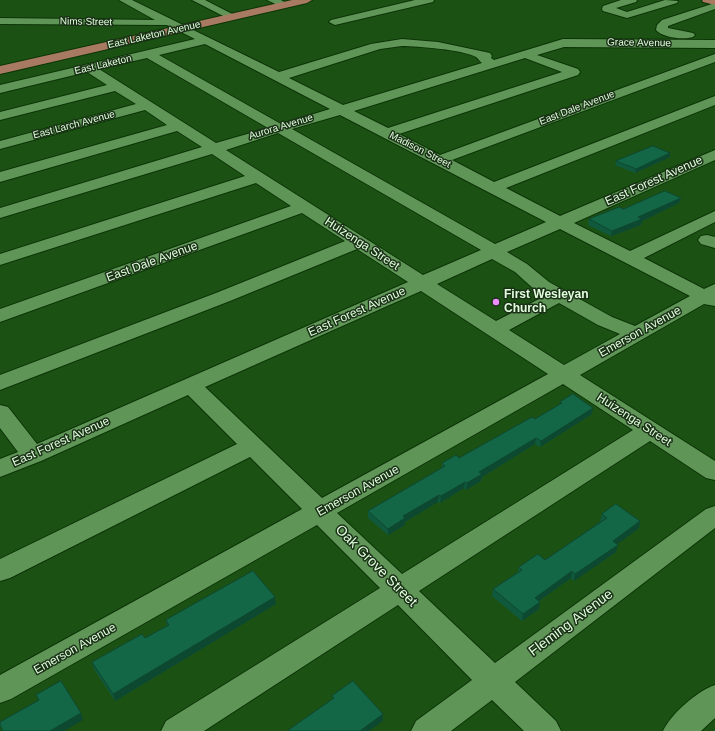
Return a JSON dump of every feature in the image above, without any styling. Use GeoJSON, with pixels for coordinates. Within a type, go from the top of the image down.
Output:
{"type":"FeatureCollection","features":[{"type":"Feature","properties":{"kind":"main road","name":"East Laketon Avenue"},"geometry":{"type":"LineString","coordinates":[[0,70],[178,26],[233,17],[307,0]]}},
{"type":"Feature","properties":{"kind":"main road"},"geometry":{"type":"LineString","coordinates":[[707,0],[715,2]]}},
{"type":"Feature","properties":{"kind":"street","name":"Madison Street"},"geometry":{"type":"LineString","coordinates":[[124,0],[152,15],[221,47],[630,258],[711,296]]}},
{"type":"Feature","properties":{"kind":"street"},"geometry":{"type":"LineString","coordinates":[[197,0],[233,17]]}},
{"type":"Feature","properties":{"kind":"street"},"geometry":{"type":"LineString","coordinates":[[272,0],[284,5]]}},
{"type":"Feature","properties":{"kind":"street"},"geometry":{"type":"LineString","coordinates":[[335,22],[429,0]]}},
{"type":"Feature","properties":{"kind":"street"},"geometry":{"type":"LineString","coordinates":[[632,0],[607,9],[626,15],[673,1],[670,0]]}},
{"type":"Feature","properties":{"kind":"street"},"geometry":{"type":"LineString","coordinates":[[715,6],[666,22],[663,25],[662,30],[688,35],[715,33]]}},
{"type":"Feature","properties":{"kind":"street"},"geometry":{"type":"LineString","coordinates":[[0,12],[15,21]]}},
{"type":"Feature","properties":{"kind":"street","name":"Nims Street"},"geometry":{"type":"LineString","coordinates":[[0,21],[178,26]]}},
{"type":"Feature","properties":{"kind":"street","name":"East Laketon"},"geometry":{"type":"LineString","coordinates":[[0,89],[206,40]]}},
{"type":"Feature","properties":{"kind":"street","name":"Grace Avenue"},"geometry":{"type":"LineString","coordinates":[[563,43],[715,44]]}},
{"type":"Feature","properties":{"kind":"street","name":"Aurora Avenue"},"geometry":{"type":"LineString","coordinates":[[0,213],[340,109],[488,60],[510,58],[563,43]]}},
{"type":"Feature","properties":{"kind":"street"},"geometry":{"type":"LineString","coordinates":[[277,77],[338,60],[370,48],[390,44],[440,44],[488,60]]}},
{"type":"Feature","properties":{"kind":"street"},"geometry":{"type":"LineString","coordinates":[[150,54],[494,251],[521,268],[542,286],[605,321],[636,334]]}},
{"type":"Feature","properties":{"kind":"street"},"geometry":{"type":"LineString","coordinates":[[387,133],[574,72],[524,54]]}},
{"type":"Feature","properties":{"kind":"street","name":"East Dale Avenue"},"geometry":{"type":"LineString","coordinates":[[438,160],[715,58]]}},
{"type":"Feature","properties":{"kind":"street","name":"Huizenga Street"},"geometry":{"type":"LineString","coordinates":[[89,68],[715,472]]}},
{"type":"Feature","properties":{"kind":"street"},"geometry":{"type":"LineString","coordinates":[[0,116],[118,86]]}},
{"type":"Feature","properties":{"kind":"street"},"geometry":{"type":"LineString","coordinates":[[493,188],[715,100]]}},
{"type":"Feature","properties":{"kind":"street","name":"East Larch Avenue"},"geometry":{"type":"LineString","coordinates":[[0,145],[147,105]]}},
{"type":"Feature","properties":{"kind":"street"},"geometry":{"type":"LineString","coordinates":[[0,177],[179,126]]}},
{"type":"Feature","properties":{"kind":"street","name":"East Forest Avenue"},"geometry":{"type":"LineString","coordinates":[[0,469],[715,154]]}},
{"type":"Feature","properties":{"kind":"street"},"geometry":{"type":"LineString","coordinates":[[0,260],[258,177]]}},
{"type":"Feature","properties":{"kind":"street","name":"East Dale Avenue"},"geometry":{"type":"LineString","coordinates":[[0,316],[304,207]]}},
{"type":"Feature","properties":{"kind":"street"},"geometry":{"type":"LineString","coordinates":[[630,258],[715,216]]}},
{"type":"Feature","properties":{"kind":"street"},"geometry":{"type":"LineString","coordinates":[[0,383],[223,297],[358,242]]}},
{"type":"Feature","properties":{"kind":"street"},"geometry":{"type":"LineString","coordinates":[[494,330],[560,296]]}},
{"type":"Feature","properties":{"kind":"street","name":"Emerson Avenue"},"geometry":{"type":"LineString","coordinates":[[0,690],[563,374],[636,334],[711,296]]}},
{"type":"Feature","properties":{"kind":"street","name":"Oak Grove Street"},"geometry":{"type":"LineString","coordinates":[[190,385],[321,511],[545,731]]}},
{"type":"Feature","properties":{"kind":"street"},"geometry":{"type":"LineString","coordinates":[[0,412],[32,455]]}},
{"type":"Feature","properties":{"kind":"street"},"geometry":{"type":"LineString","coordinates":[[177,731],[401,590],[650,430]]}},
{"type":"Feature","properties":{"kind":"street"},"geometry":{"type":"LineString","coordinates":[[0,571],[253,446]]}},
{"type":"Feature","properties":{"kind":"street","name":"Fleming Avenue"},"geometry":{"type":"LineString","coordinates":[[427,731],[715,515]]}},
{"type":"Feature","properties":{"kind":"street"},"geometry":{"type":"LineString","coordinates":[[679,731],[715,698]]}},
{"type":"Feature","properties":{"kind":"building"},"geometry":{"type":"Polygon","coordinates":[[[653,146],[670,153],[636,169],[616,161],[653,146]]]}},
{"type":"Feature","properties":{"kind":"building"},"geometry":{"type":"Polygon","coordinates":[[[665,191],[681,198],[638,217],[642,219],[612,231],[589,219],[619,207],[623,209],[665,191]]]}},
{"type":"Feature","properties":{"kind":"building"},"geometry":{"type":"Polygon","coordinates":[[[573,394],[593,408],[541,441],[536,438],[479,472],[482,474],[467,483],[465,482],[441,496],[439,495],[403,516],[405,518],[388,529],[368,511],[445,466],[442,463],[456,455],[459,458],[532,417],[535,419],[562,403],[560,402],[573,394]]]}},
{"type":"Feature","properties":{"kind":"building"},"geometry":{"type":"Polygon","coordinates":[[[616,504],[640,521],[613,541],[618,545],[575,574],[572,571],[535,598],[540,602],[523,614],[493,589],[522,570],[519,567],[538,554],[545,560],[607,518],[602,514],[616,504]]]}},
{"type":"Feature","properties":{"kind":"building"},"geometry":{"type":"Polygon","coordinates":[[[253,571],[275,597],[113,694],[92,662],[142,634],[145,638],[169,625],[166,620],[253,571]]]}},
{"type":"Feature","properties":{"kind":"building"},"geometry":{"type":"Polygon","coordinates":[[[61,681],[81,713],[50,731],[3,731],[0,722],[39,700],[36,695],[61,681]]]}},
{"type":"Feature","properties":{"kind":"building"},"geometry":{"type":"Polygon","coordinates":[[[353,681],[383,714],[360,731],[287,731],[334,698],[332,696],[353,681]]]}},
{"type":"Feature","properties":{"kind":"place","name":"First Wesleyan Church"},"geometry":{"type":"Point","coordinates":[496,302]}}]}
